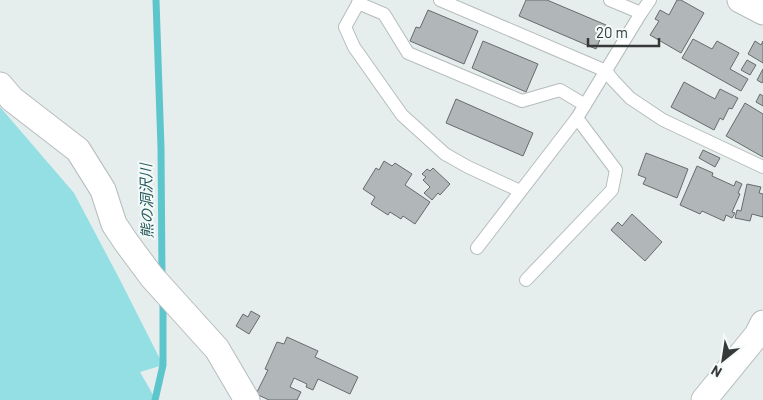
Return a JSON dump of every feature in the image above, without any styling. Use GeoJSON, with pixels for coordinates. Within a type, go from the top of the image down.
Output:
{"type":"FeatureCollection","features":[{"type":"Feature","properties":{"kind":"street"},"geometry":{"type":"LineString","coordinates":[[740,0],[763,12]]}},
{"type":"Feature","properties":{"kind":"street"},"geometry":{"type":"LineString","coordinates":[[0,85],[12,99],[78,150],[103,190],[114,224],[126,242],[152,277],[217,349],[247,400]]}},
{"type":"Feature","properties":{"kind":"street"},"geometry":{"type":"LineString","coordinates":[[704,400],[757,334],[763,323]]}},
{"type":"Feature","properties":{"kind":"lane"},"geometry":{"type":"LineString","coordinates":[[440,0],[606,71],[630,98],[663,120],[763,167]]}},
{"type":"Feature","properties":{"kind":"lane"},"geometry":{"type":"LineString","coordinates":[[610,0],[641,13]]}},
{"type":"Feature","properties":{"kind":"lane"},"geometry":{"type":"LineString","coordinates":[[477,248],[577,118],[650,0]]}},
{"type":"Feature","properties":{"kind":"lane"},"geometry":{"type":"LineString","coordinates":[[520,191],[444,154],[402,116],[354,47],[344,27],[359,2],[384,14],[408,53],[522,101],[560,90],[585,105]]}},
{"type":"Feature","properties":{"kind":"lane"},"geometry":{"type":"LineString","coordinates":[[526,280],[612,190],[616,170],[577,118]]}},
{"type":"Feature","properties":{"kind":"shaded area"},"geometry":{"type":"Polygon","coordinates":[[[0,107],[74,193],[163,365],[140,372],[156,400],[0,400],[0,107]]]}},
{"type":"Feature","properties":{"kind":"building"},"geometry":{"type":"Polygon","coordinates":[[[526,0],[547,0],[606,25],[596,49],[519,16],[526,0]]]}},
{"type":"Feature","properties":{"kind":"building"},"geometry":{"type":"Polygon","coordinates":[[[677,0],[681,0],[704,13],[681,53],[650,35],[659,21],[655,19],[660,10],[669,15],[677,0]]]}},
{"type":"Feature","properties":{"kind":"building"},"geometry":{"type":"Polygon","coordinates":[[[428,10],[478,31],[464,64],[410,41],[416,27],[420,28],[428,10]]]}},
{"type":"Feature","properties":{"kind":"building"},"geometry":{"type":"Polygon","coordinates":[[[693,39],[712,49],[717,41],[739,53],[730,69],[748,79],[741,91],[682,58],[693,39]]]}},
{"type":"Feature","properties":{"kind":"building"},"geometry":{"type":"Polygon","coordinates":[[[483,41],[538,64],[526,92],[472,68],[483,41]]]}},
{"type":"Feature","properties":{"kind":"building"},"geometry":{"type":"Polygon","coordinates":[[[755,41],[761,45],[763,41],[763,63],[748,54],[755,41]]]}},
{"type":"Feature","properties":{"kind":"building"},"geometry":{"type":"Polygon","coordinates":[[[747,60],[756,65],[750,75],[741,70],[747,60]]]}},
{"type":"Feature","properties":{"kind":"building"},"geometry":{"type":"Polygon","coordinates":[[[763,69],[763,81],[762,83],[757,80],[763,69]]]}},
{"type":"Feature","properties":{"kind":"building"},"geometry":{"type":"Polygon","coordinates":[[[684,82],[715,99],[720,89],[738,98],[732,109],[729,108],[723,120],[720,118],[714,130],[671,107],[684,82]]]}},
{"type":"Feature","properties":{"kind":"building"},"geometry":{"type":"Polygon","coordinates":[[[760,94],[763,96],[763,106],[756,102],[760,94]]]}},
{"type":"Feature","properties":{"kind":"building"},"geometry":{"type":"Polygon","coordinates":[[[456,99],[533,133],[523,156],[446,123],[456,99]]]}},
{"type":"Feature","properties":{"kind":"building"},"geometry":{"type":"Polygon","coordinates":[[[745,103],[763,114],[763,157],[726,136],[745,103]]]}},
{"type":"Feature","properties":{"kind":"building"},"geometry":{"type":"Polygon","coordinates":[[[703,150],[720,158],[715,167],[699,158],[703,150]]]}},
{"type":"Feature","properties":{"kind":"building"},"geometry":{"type":"Polygon","coordinates":[[[646,153],[688,169],[677,198],[643,184],[646,178],[638,175],[646,153]]]}},
{"type":"Feature","properties":{"kind":"building"},"geometry":{"type":"Polygon","coordinates":[[[384,161],[392,166],[395,163],[412,174],[405,185],[430,202],[415,224],[403,216],[401,219],[390,212],[388,215],[371,204],[375,197],[363,189],[376,168],[379,170],[384,161]]]}},
{"type":"Feature","properties":{"kind":"building"},"geometry":{"type":"Polygon","coordinates":[[[697,166],[713,173],[712,176],[734,186],[736,181],[742,184],[732,212],[735,213],[732,218],[726,215],[724,221],[702,211],[700,214],[680,205],[697,166]]]}},
{"type":"Feature","properties":{"kind":"building"},"geometry":{"type":"Polygon","coordinates":[[[433,168],[450,184],[440,195],[438,193],[432,200],[424,193],[430,187],[423,180],[426,177],[422,174],[427,169],[430,171],[433,168]]]}},
{"type":"Feature","properties":{"kind":"building"},"geometry":{"type":"Polygon","coordinates":[[[747,184],[761,187],[759,193],[763,194],[763,217],[752,214],[750,221],[735,218],[737,210],[741,211],[747,184]]]}},
{"type":"Feature","properties":{"kind":"building"},"geometry":{"type":"Polygon","coordinates":[[[632,214],[662,242],[645,261],[611,230],[618,222],[622,226],[632,214]]]}},
{"type":"Feature","properties":{"kind":"building"},"geometry":{"type":"Polygon","coordinates":[[[251,311],[260,316],[249,334],[236,326],[243,314],[248,317],[251,311]]]}},
{"type":"Feature","properties":{"kind":"building"},"geometry":{"type":"Polygon","coordinates":[[[287,337],[318,351],[315,357],[358,377],[350,394],[318,379],[313,390],[306,387],[307,384],[294,378],[290,387],[301,392],[297,400],[269,400],[256,394],[268,370],[265,369],[277,342],[284,344],[287,337]]]}},
{"type":"Feature","properties":{"kind":"waterway","name":"熊の洞沢川"},"geometry":{"type":"LineString","coordinates":[[156,0],[161,148],[162,278]]}},
{"type":"Feature","properties":{"kind":"waterway","name":"熊の洞沢川"},"geometry":{"type":"LineString","coordinates":[[155,400],[163,365],[163,299]]}}]}
